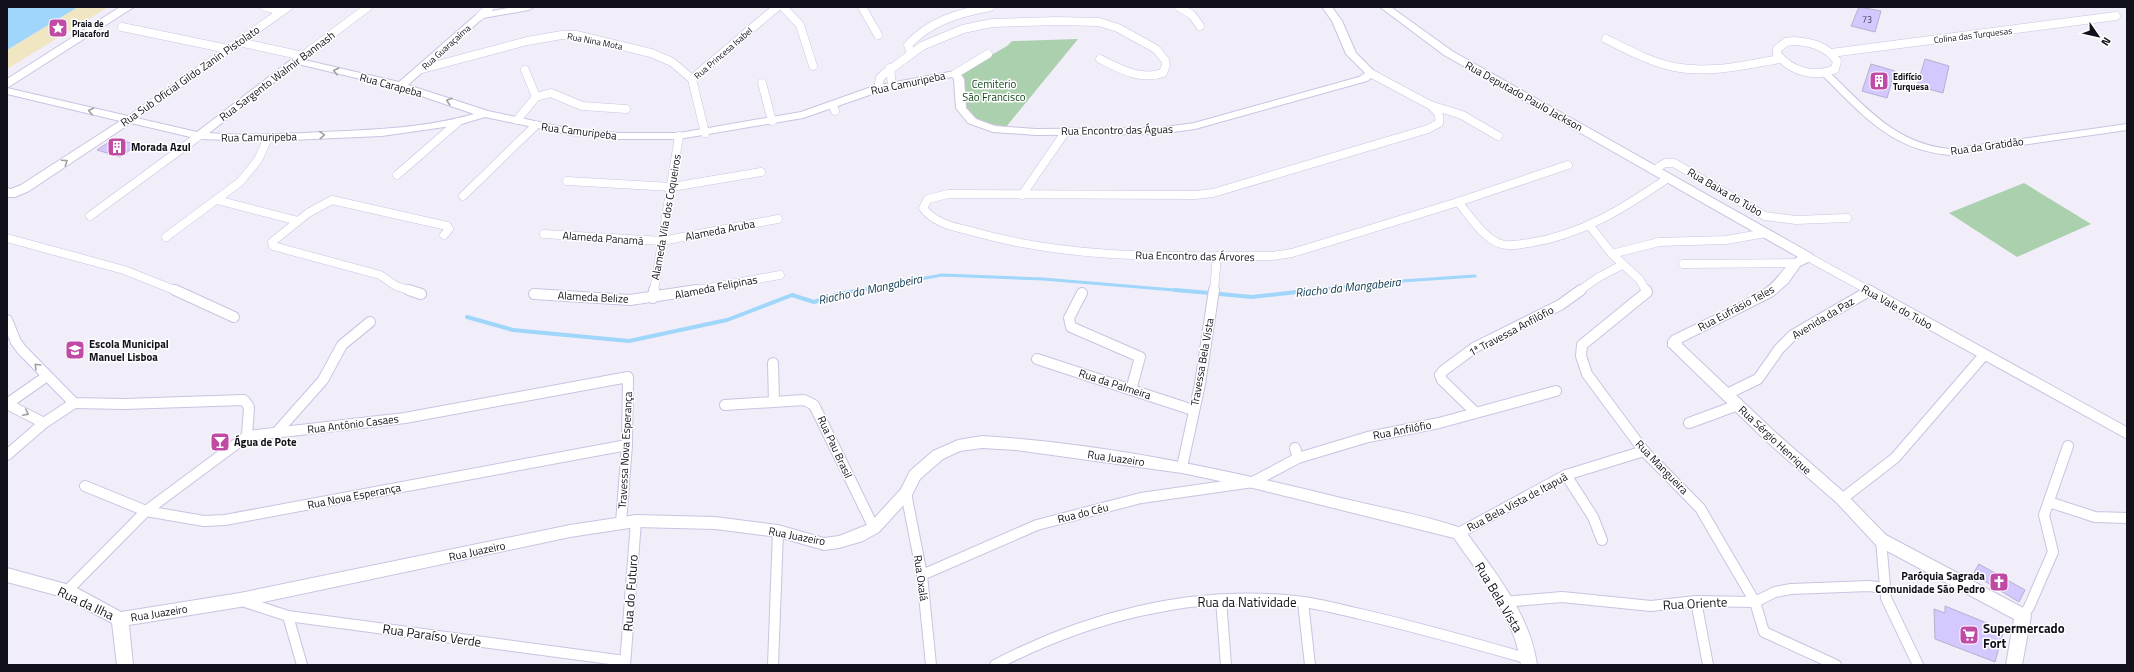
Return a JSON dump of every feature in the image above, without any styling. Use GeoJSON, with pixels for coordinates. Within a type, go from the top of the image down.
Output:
{"type":"FeatureCollection","features":[{"type":"Feature","properties":{"kind":"main road"},"geometry":{"type":"LineString","coordinates":[[7,84],[128,7]]}},
{"type":"Feature","properties":{"kind":"main road"},"geometry":{"type":"LineString","coordinates":[[480,16],[529,7]]}},
{"type":"Feature","properties":{"kind":"main road"},"geometry":{"type":"LineString","coordinates":[[1327,7],[1338,21],[1346,46],[1351,54],[1372,74]]}},
{"type":"Feature","properties":{"kind":"main road","name":"Rua Deputado Paulo Jackson"},"geometry":{"type":"LineString","coordinates":[[1385,7],[1448,53],[1668,178]]}},
{"type":"Feature","properties":{"kind":"main road","name":"Rua Guaraçaíma"},"geometry":{"type":"LineString","coordinates":[[401,86],[422,69],[480,16]]}},
{"type":"Feature","properties":{"kind":"main road","name":"Rua Carapeba"},"geometry":{"type":"LineString","coordinates":[[300,59],[401,86],[485,114]]}},
{"type":"Feature","properties":{"kind":"main road","name":"Rua Sargento Walmir Bannash"},"geometry":{"type":"LineString","coordinates":[[199,136],[300,59]]}},
{"type":"Feature","properties":{"kind":"main road","name":"Rua Encontro das Águas"},"geometry":{"type":"LineString","coordinates":[[954,74],[959,79],[961,108],[972,121],[981,126],[993,129],[1021,132],[1158,131],[1195,126],[1363,79],[1372,74]]}},
{"type":"Feature","properties":{"kind":"main road","name":"Rua Camuripeba"},"geometry":{"type":"LineString","coordinates":[[7,91],[199,136],[226,138],[268,138],[382,133],[458,122],[485,114],[571,132],[619,136],[679,136],[803,115],[834,108],[878,88],[954,74]]}},
{"type":"Feature","properties":{"kind":"main road","name":"Rua Sub Oficial Gildo Zanin Pistolato"},"geometry":{"type":"LineString","coordinates":[[8,194],[32,184],[129,120]]}},
{"type":"Feature","properties":{"kind":"main road","name":"Rua Vale do Tubo"},"geometry":{"type":"LineString","coordinates":[[1668,178],[1808,257]]}},
{"type":"Feature","properties":{"kind":"main road","name":"Rua Eufrãsio Teles"},"geometry":{"type":"LineString","coordinates":[[1677,339],[1769,293],[1784,280],[1796,263],[1808,257]]}},
{"type":"Feature","properties":{"kind":"main road","name":"Rua Sérgio Henrique"},"geometry":{"type":"LineString","coordinates":[[1677,339],[1674,343],[1677,348],[1842,499],[1881,540],[2023,616]]}},
{"type":"Feature","properties":{"kind":"main road","name":"Rua Juazeiro"},"geometry":{"type":"LineString","coordinates":[[120,619],[240,600],[570,531],[628,522],[715,523],[778,532],[824,544],[846,540],[874,528],[885,518],[906,492],[915,475],[938,455],[958,446],[982,442],[1016,444],[1182,467],[1253,482],[1459,533]]}},
{"type":"Feature","properties":{"kind":"main road","name":"Rua Bela Vista"},"geometry":{"type":"LineString","coordinates":[[1459,533],[1504,602],[1522,633],[1527,648],[1529,662]]}},
{"type":"Feature","properties":{"kind":"main road","name":"Rua da Ilha"},"geometry":{"type":"LineString","coordinates":[[7,574],[67,592],[120,619],[125,665]]}},
{"type":"Feature","properties":{"kind":"main road"},"geometry":{"type":"LineString","coordinates":[[2014,665],[2023,616]]}},
{"type":"Feature","properties":{"kind":"street"},"geometry":{"type":"LineString","coordinates":[[266,7],[285,9]]}},
{"type":"Feature","properties":{"kind":"street","name":"Rua Sargento Walmir Bannash"},"geometry":{"type":"LineString","coordinates":[[300,59],[368,7]]}},
{"type":"Feature","properties":{"kind":"street","name":"Rua Guaraçaíma"},"geometry":{"type":"LineString","coordinates":[[480,16],[490,7]]}},
{"type":"Feature","properties":{"kind":"street","name":"Rua Princesa Isabel"},"geometry":{"type":"LineString","coordinates":[[706,132],[692,79],[777,7]]}},
{"type":"Feature","properties":{"kind":"street"},"geometry":{"type":"LineString","coordinates":[[783,7],[800,26],[806,38],[813,66]]}},
{"type":"Feature","properties":{"kind":"street"},"geometry":{"type":"LineString","coordinates":[[862,7],[878,35]]}},
{"type":"Feature","properties":{"kind":"street"},"geometry":{"type":"LineString","coordinates":[[911,53],[908,44],[928,28],[954,16],[990,7]]}},
{"type":"Feature","properties":{"kind":"street"},"geometry":{"type":"LineString","coordinates":[[1180,7],[1192,15],[1200,26]]}},
{"type":"Feature","properties":{"kind":"street","name":"Rua Sub Oficial Gildo Zanin Pistolato"},"geometry":{"type":"LineString","coordinates":[[129,120],[285,9]]}},
{"type":"Feature","properties":{"kind":"street","name":"Colina das Turquesas"},"geometry":{"type":"LineString","coordinates":[[1831,53],[2116,16]]}},
{"type":"Feature","properties":{"kind":"street"},"geometry":{"type":"LineString","coordinates":[[878,88],[880,78],[890,68],[911,53],[949,33],[977,26],[1010,22],[1090,21],[1109,24],[1145,42],[1162,54],[1166,65],[1163,73],[1151,77],[1124,70],[1100,59]]}},
{"type":"Feature","properties":{"kind":"street"},"geometry":{"type":"LineString","coordinates":[[122,27],[228,49]]}},
{"type":"Feature","properties":{"kind":"street","name":"Rua Nina Mota"},"geometry":{"type":"LineString","coordinates":[[422,69],[527,41],[562,34],[576,35],[651,53],[672,62],[692,79]]}},
{"type":"Feature","properties":{"kind":"street"},"geometry":{"type":"LineString","coordinates":[[1606,38],[1652,61],[1687,69],[1721,67],[1780,59]]}},
{"type":"Feature","properties":{"kind":"street","name":"Rua Carapeba"},"geometry":{"type":"LineString","coordinates":[[239,42],[300,59]]}},
{"type":"Feature","properties":{"kind":"street"},"geometry":{"type":"LineString","coordinates":[[1790,42],[1814,44],[1831,53],[1835,57],[1837,65],[1835,69],[1825,73],[1800,70],[1780,59],[1777,54],[1777,49],[1780,45],[1790,42]]}},
{"type":"Feature","properties":{"kind":"street"},"geometry":{"type":"LineString","coordinates":[[954,74],[988,54]]}},
{"type":"Feature","properties":{"kind":"street"},"geometry":{"type":"LineString","coordinates":[[890,68],[892,85]]}},
{"type":"Feature","properties":{"kind":"street"},"geometry":{"type":"LineString","coordinates":[[525,70],[536,97]]}},
{"type":"Feature","properties":{"kind":"street","name":"Rua da Gratidão"},"geometry":{"type":"LineString","coordinates":[[1825,73],[1894,135],[1911,145],[1931,150],[1950,152],[2127,127]]}},
{"type":"Feature","properties":{"kind":"street"},"geometry":{"type":"LineString","coordinates":[[1372,74],[1430,105],[1462,115],[1498,136]]}},
{"type":"Feature","properties":{"kind":"street"},"geometry":{"type":"LineString","coordinates":[[762,83],[772,121]]}},
{"type":"Feature","properties":{"kind":"street"},"geometry":{"type":"LineString","coordinates":[[517,120],[536,97],[545,93],[554,92],[578,105],[626,109]]}},
{"type":"Feature","properties":{"kind":"street","name":"Rua Encontro das Árvores"},"geometry":{"type":"LineString","coordinates":[[1430,105],[1440,114],[1440,118],[1439,122],[1428,129],[1214,193],[1196,195],[948,194],[928,199],[923,208],[926,213],[937,221],[972,232],[1066,251],[1107,255],[1283,255],[1458,202],[1568,165]]}},
{"type":"Feature","properties":{"kind":"street"},"geometry":{"type":"LineString","coordinates":[[397,175],[458,122]]}},
{"type":"Feature","properties":{"kind":"street"},"geometry":{"type":"LineString","coordinates":[[463,196],[536,125]]}},
{"type":"Feature","properties":{"kind":"street"},"geometry":{"type":"LineString","coordinates":[[1022,195],[1066,131]]}},
{"type":"Feature","properties":{"kind":"street","name":"Rua Sargento Walmir Bannash"},"geometry":{"type":"LineString","coordinates":[[90,216],[199,136]]}},
{"type":"Feature","properties":{"kind":"street","name":"Alameda Vila dos Coqueiros"},"geometry":{"type":"LineString","coordinates":[[652,298],[672,187],[679,136]]}},
{"type":"Feature","properties":{"kind":"street"},"geometry":{"type":"LineString","coordinates":[[166,237],[217,200],[252,169],[268,138]]}},
{"type":"Feature","properties":{"kind":"street","name":"Rua Baixa do Tubo"},"geometry":{"type":"LineString","coordinates":[[1654,170],[1665,162],[1674,163],[1765,216],[1782,220],[1800,221],[1847,218]]}},
{"type":"Feature","properties":{"kind":"street"},"geometry":{"type":"LineString","coordinates":[[567,181],[672,187],[761,172]]}},
{"type":"Feature","properties":{"kind":"street"},"geometry":{"type":"LineString","coordinates":[[1458,202],[1490,236],[1501,244],[1535,242],[1560,238],[1590,226],[1614,214],[1668,178]]}},
{"type":"Feature","properties":{"kind":"street"},"geometry":{"type":"LineString","coordinates":[[217,200],[298,221]]}},
{"type":"Feature","properties":{"kind":"street"},"geometry":{"type":"LineString","coordinates":[[422,294],[396,286],[380,275],[273,246],[272,242],[298,221],[323,204],[336,200],[431,224],[449,227],[444,234]]}},
{"type":"Feature","properties":{"kind":"street","name":"Alameda Aruba"},"geometry":{"type":"LineString","coordinates":[[662,241],[778,219]]}},
{"type":"Feature","properties":{"kind":"street","name":"Rua Mangueira"},"geometry":{"type":"LineString","coordinates":[[1590,226],[1622,265],[1640,280],[1647,292],[1582,345],[1580,356],[1587,374],[1644,451],[1700,508],[1755,602],[1764,632],[1836,665]]}},
{"type":"Feature","properties":{"kind":"street"},"geometry":{"type":"LineString","coordinates":[[1612,254],[1636,246],[1658,242],[1728,241],[1745,239],[1766,233]]}},
{"type":"Feature","properties":{"kind":"street","name":"Alameda Panamá"},"geometry":{"type":"LineString","coordinates":[[544,234],[662,241]]}},
{"type":"Feature","properties":{"kind":"street"},"geometry":{"type":"LineString","coordinates":[[7,238],[124,270],[177,291],[234,317]]}},
{"type":"Feature","properties":{"kind":"street","name":"Travessa Bela Vista"},"geometry":{"type":"LineString","coordinates":[[1182,467],[1193,410],[1200,384],[1212,308],[1217,256]]}},
{"type":"Feature","properties":{"kind":"street","name":"Rua Vale do Tubo"},"geometry":{"type":"LineString","coordinates":[[1808,257],[1984,355],[2127,432]]}},
{"type":"Feature","properties":{"kind":"street"},"geometry":{"type":"LineString","coordinates":[[1684,264],[1796,263]]}},
{"type":"Feature","properties":{"kind":"street","name":"1ª Travessa Anfilófio"},"geometry":{"type":"LineString","coordinates":[[1475,412],[1442,380],[1440,376],[1443,371],[1480,345],[1560,305],[1599,277],[1622,265]]}},
{"type":"Feature","properties":{"kind":"street","name":"Alameda Felipinas"},"geometry":{"type":"LineString","coordinates":[[652,298],[780,275]]}},
{"type":"Feature","properties":{"kind":"street","name":"Avenida da Paz"},"geometry":{"type":"LineString","coordinates":[[1727,394],[1758,379],[1779,348],[1793,335],[1869,291]]}},
{"type":"Feature","properties":{"kind":"street"},"geometry":{"type":"LineString","coordinates":[[1082,293],[1069,318],[1071,327],[1140,357],[1141,359],[1131,390]]}},
{"type":"Feature","properties":{"kind":"street","name":"Alameda Belize"},"geometry":{"type":"LineString","coordinates":[[534,294],[630,300],[652,298]]}},
{"type":"Feature","properties":{"kind":"street"},"geometry":{"type":"LineString","coordinates":[[7,320],[16,342],[22,350],[74,403]]}},
{"type":"Feature","properties":{"kind":"street"},"geometry":{"type":"LineString","coordinates":[[276,433],[323,380],[342,345],[370,322]]}},
{"type":"Feature","properties":{"kind":"street"},"geometry":{"type":"LineString","coordinates":[[1842,499],[1895,458],[1984,355]]}},
{"type":"Feature","properties":{"kind":"street","name":"Rua da Palmeira"},"geometry":{"type":"LineString","coordinates":[[1037,359],[1193,410]]}},
{"type":"Feature","properties":{"kind":"street"},"geometry":{"type":"LineString","coordinates":[[773,363],[774,402]]}},
{"type":"Feature","properties":{"kind":"street"},"geometry":{"type":"LineString","coordinates":[[44,423],[7,404],[47,376]]}},
{"type":"Feature","properties":{"kind":"street","name":"Rua Antônio Casaes"},"geometry":{"type":"LineString","coordinates":[[247,436],[405,418],[628,377]]}},
{"type":"Feature","properties":{"kind":"street","name":"Travessa Nova Esperança"},"geometry":{"type":"LineString","coordinates":[[628,377],[628,522]]}},
{"type":"Feature","properties":{"kind":"street","name":"Rua Anfilófio"},"geometry":{"type":"LineString","coordinates":[[1253,482],[1298,458],[1368,437],[1439,423],[1556,391]]}},
{"type":"Feature","properties":{"kind":"street"},"geometry":{"type":"LineString","coordinates":[[7,455],[44,423],[74,403],[124,404],[244,400],[247,402],[249,407],[247,436],[146,511],[67,592]]}},
{"type":"Feature","properties":{"kind":"street","name":"Rua Pau Brasil"},"geometry":{"type":"LineString","coordinates":[[725,405],[804,400],[814,404],[818,409],[874,528]]}},
{"type":"Feature","properties":{"kind":"street"},"geometry":{"type":"LineString","coordinates":[[1689,423],[1738,405]]}},
{"type":"Feature","properties":{"kind":"street","name":"Rua Nova Esperança"},"geometry":{"type":"LineString","coordinates":[[85,486],[146,511],[204,521],[225,520],[627,445]]}},
{"type":"Feature","properties":{"kind":"street"},"geometry":{"type":"LineString","coordinates":[[2023,616],[2029,607],[2053,552],[2044,524],[2044,515],[2068,446]]}},
{"type":"Feature","properties":{"kind":"street"},"geometry":{"type":"LineString","coordinates":[[1295,448],[1298,458]]}},
{"type":"Feature","properties":{"kind":"street","name":"Rua Bela Vista de Itapuã"},"geometry":{"type":"LineString","coordinates":[[1459,533],[1566,475],[1644,451]]}},
{"type":"Feature","properties":{"kind":"street"},"geometry":{"type":"LineString","coordinates":[[1566,475],[1592,515],[1602,536],[1602,540]]}},
{"type":"Feature","properties":{"kind":"street","name":"Rua do Céu"},"geometry":{"type":"LineString","coordinates":[[922,575],[1037,525],[1141,498],[1253,482]]}},
{"type":"Feature","properties":{"kind":"street","name":"Rua Oxalá"},"geometry":{"type":"LineString","coordinates":[[906,492],[922,575],[931,665]]}},
{"type":"Feature","properties":{"kind":"street"},"geometry":{"type":"LineString","coordinates":[[2049,502],[2095,517],[2127,518]]}},
{"type":"Feature","properties":{"kind":"street","name":"Rua do Futuro"},"geometry":{"type":"LineString","coordinates":[[625,663],[628,522]]}},
{"type":"Feature","properties":{"kind":"street"},"geometry":{"type":"LineString","coordinates":[[773,665],[778,532]]}},
{"type":"Feature","properties":{"kind":"street"},"geometry":{"type":"LineString","coordinates":[[1881,540],[1886,598],[1890,610],[1918,665]]}},
{"type":"Feature","properties":{"kind":"street","name":"Rua Oriente"},"geometry":{"type":"LineString","coordinates":[[1504,602],[1562,597],[1651,606],[1696,601],[1755,602],[1775,592],[1791,589],[1869,586],[1884,588]]}},
{"type":"Feature","properties":{"kind":"street","name":"Rua Paraíso Verde"},"geometry":{"type":"LineString","coordinates":[[240,600],[288,616],[625,663]]}},
{"type":"Feature","properties":{"kind":"street"},"geometry":{"type":"LineString","coordinates":[[1221,600],[1226,665]]}},
{"type":"Feature","properties":{"kind":"street","name":"Rua da Natividade"},"geometry":{"type":"LineString","coordinates":[[995,665],[1025,648],[1064,631],[1112,615],[1160,605],[1221,600],[1303,602],[1400,622],[1529,662]]}},
{"type":"Feature","properties":{"kind":"street"},"geometry":{"type":"LineString","coordinates":[[1696,601],[1707,650],[1708,665]]}},
{"type":"Feature","properties":{"kind":"street"},"geometry":{"type":"LineString","coordinates":[[1303,602],[1310,665]]}},
{"type":"Feature","properties":{"kind":"street"},"geometry":{"type":"LineString","coordinates":[[288,616],[302,665]]}},
{"type":"Feature","properties":{"kind":"green space","name":"Cemiterio São Francisco"},"geometry":{"type":"Polygon","coordinates":[[[1078,39],[1006,127],[983,121],[975,117],[965,106],[961,86],[962,72],[1007,46],[1012,41],[1078,39]]]}},
{"type":"Feature","properties":{"kind":"green space"},"geometry":{"type":"Polygon","coordinates":[[[2024,183],[2091,224],[2017,257],[1949,213],[2024,183]]]}},
{"type":"Feature","properties":{"kind":"sand","name":"Praia de Placaford"},"geometry":{"type":"Polygon","coordinates":[[[78,7],[108,7],[7,69],[7,50],[78,7]]]}},
{"type":"Feature","properties":{"kind":"water"},"geometry":{"type":"Polygon","coordinates":[[[7,7],[78,7],[7,50],[7,7]]]}},
{"type":"Feature","properties":{"kind":"building"},"geometry":{"type":"Polygon","coordinates":[[[1859,7],[1881,11],[1875,32],[1851,26],[1859,7]]]}},
{"type":"Feature","properties":{"kind":"building"},"geometry":{"type":"Polygon","coordinates":[[[1925,59],[1949,66],[1943,93],[1917,86],[1925,59]]]}},
{"type":"Feature","properties":{"kind":"building","name":"Edifício Turquesa"},"geometry":{"type":"Polygon","coordinates":[[[1871,64],[1895,71],[1887,98],[1862,91],[1871,64]]]}},
{"type":"Feature","properties":{"kind":"building","name":"Morada Azul"},"geometry":{"type":"Polygon","coordinates":[[[115,138],[137,145],[120,157],[97,150],[115,138]]]}},
{"type":"Feature","properties":{"kind":"building","name":"Paróquia Sagrada Comunidade São Pedro"},"geometry":{"type":"Polygon","coordinates":[[[1979,564],[2025,590],[2019,602],[1973,574],[1979,564]]]}},
{"type":"Feature","properties":{"kind":"building","name":"Supermercado Fort"},"geometry":{"type":"Polygon","coordinates":[[[1945,606],[2004,630],[1995,662],[1935,639],[1934,609],[1945,613],[1945,606]]]}},
{"type":"Feature","properties":{"kind":"waterway","name":"Riacho da Mangabeira"},"geometry":{"type":"LineString","coordinates":[[855,291],[942,275],[1043,279],[1186,291]]}},
{"type":"Feature","properties":{"kind":"waterway","name":"Riacho da Mangabeira"},"geometry":{"type":"LineString","coordinates":[[1220,294],[1252,297],[1387,282],[1475,276]]}},
{"type":"Feature","properties":{"kind":"waterway","name":"Riacho da Mangabeira"},"geometry":{"type":"LineString","coordinates":[[467,317],[513,330],[629,341],[727,320],[792,295],[814,302],[839,294],[861,290]]}},
{"type":"Feature","properties":{"kind":"waterway","name":"Riacho da Mangabeira"},"geometry":{"type":"LineString","coordinates":[[1175,290],[1210,293]]}},
{"type":"Feature","properties":{"kind":"place","name":"Praia de Placaford"},"geometry":{"type":"Point","coordinates":[58,28]}},
{"type":"Feature","properties":{"kind":"place","name":"Edifício Turquesa"},"geometry":{"type":"Point","coordinates":[1879,81]}},
{"type":"Feature","properties":{"kind":"place","name":"Morada Azul"},"geometry":{"type":"Point","coordinates":[117,147]}},
{"type":"Feature","properties":{"kind":"place","name":"Escola Municipal Manuel Lisboa"},"geometry":{"type":"Point","coordinates":[75,350]}},
{"type":"Feature","properties":{"kind":"place","name":"Água de Pote"},"geometry":{"type":"Point","coordinates":[220,442]}},
{"type":"Feature","properties":{"kind":"place","name":"Paróquia Sagrada Comunidade São Pedro"},"geometry":{"type":"Point","coordinates":[1999,582]}},
{"type":"Feature","properties":{"kind":"place","name":"Supermercado Fort"},"geometry":{"type":"Point","coordinates":[1969,635]}}]}
